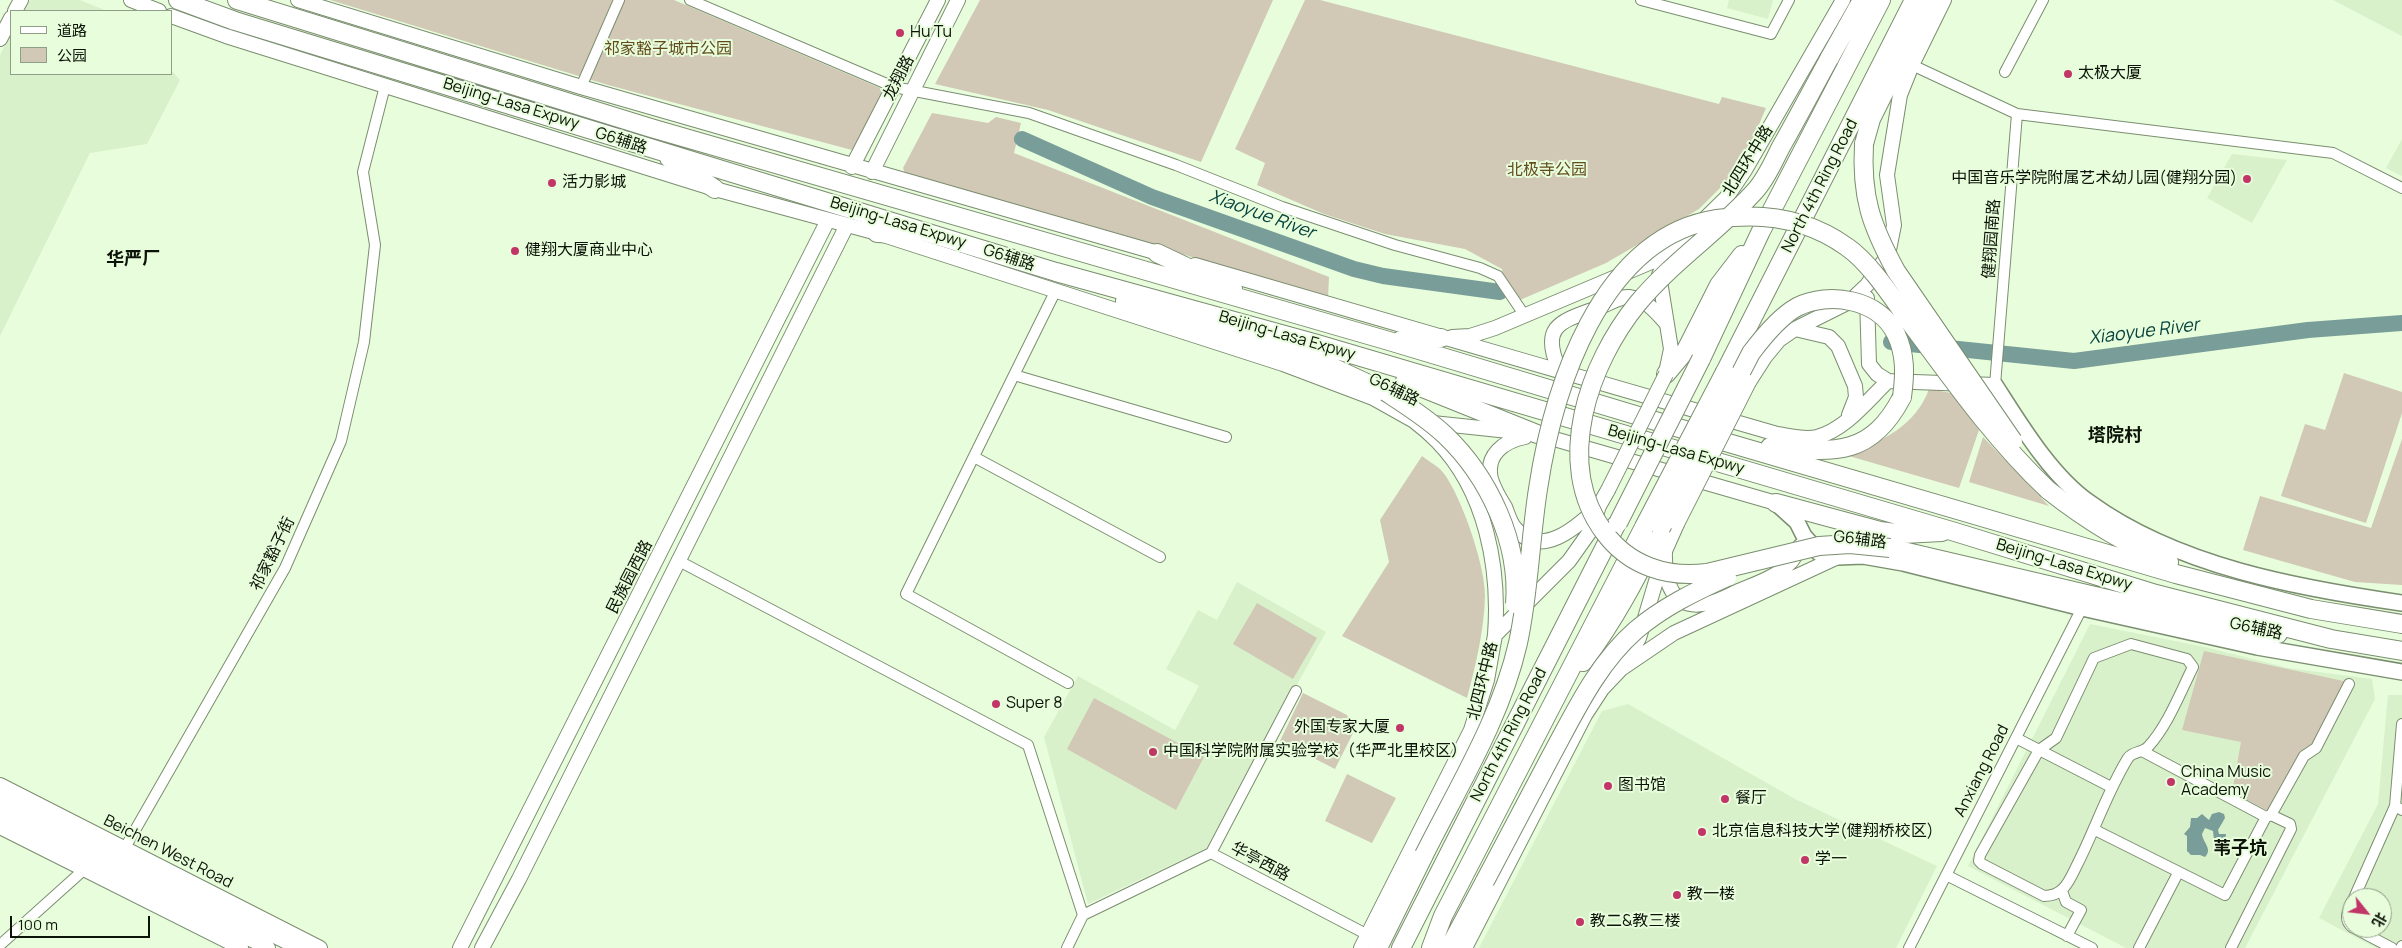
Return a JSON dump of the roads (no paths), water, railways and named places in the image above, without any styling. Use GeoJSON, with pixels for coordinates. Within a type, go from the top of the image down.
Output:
{"type":"FeatureCollection","features":[{"type":"Feature","properties":{"kind":"highway","name":"Beijing-Lasa Expwy"},"geometry":{"type":"LineString","coordinates":[[178,0],[235,21],[1056,272],[1317,344],[1955,532],[2156,594],[2331,638],[2398,651]]}},
{"type":"Feature","properties":{"kind":"highway","name":"Beijing-Lasa Expwy"},"geometry":{"type":"LineString","coordinates":[[237,0],[660,130],[1283,312],[1389,341],[1732,444],[2250,595],[2311,609],[2402,624]]}},
{"type":"Feature","properties":{"kind":"highway"},"geometry":{"type":"LineString","coordinates":[[1862,0],[1757,189],[1650,289],[1625,321],[1592,384],[1579,439],[1582,484],[1593,515],[1611,541],[1636,561],[1665,573],[1691,575],[1707,574],[1771,556],[1819,546],[1850,544],[1890,548],[2251,631],[2331,638]]}},
{"type":"Feature","properties":{"kind":"highway","name":"North 4th Ring Road"},"geometry":{"type":"LineString","coordinates":[[1401,948],[1701,359],[1761,231],[1881,0]]}},
{"type":"Feature","properties":{"kind":"highway","name":"North 4th Ring Road"},"geometry":{"type":"LineString","coordinates":[[1431,948],[1443,916],[1556,696],[1661,526],[1725,372],[1914,0]]}},
{"type":"Feature","properties":{"kind":"highway"},"geometry":{"type":"LineString","coordinates":[[1930,0],[1871,119],[1864,144],[1862,171],[1865,198],[1882,245],[1896,271],[2048,490]]}},
{"type":"Feature","properties":{"kind":"highway"},"geometry":{"type":"LineString","coordinates":[[654,148],[715,189]]}},
{"type":"Feature","properties":{"kind":"highway"},"geometry":{"type":"LineString","coordinates":[[1373,941],[1424,855],[1500,698],[1518,643],[1538,488],[1550,432],[1569,369],[1601,302],[1614,284],[1629,266],[1649,248],[1671,234],[1710,220],[1739,216],[1764,216],[1789,219],[1813,228],[1850,248],[1884,287],[1986,424],[2016,460],[2048,490],[2117,539],[2250,595]]}},
{"type":"Feature","properties":{"kind":"highway"},"geometry":{"type":"LineString","coordinates":[[1666,374],[1686,350],[1718,285],[1761,231]]}},
{"type":"Feature","properties":{"kind":"highway"},"geometry":{"type":"LineString","coordinates":[[877,233],[939,235]]}},
{"type":"Feature","properties":{"kind":"highway"},"geometry":{"type":"LineString","coordinates":[[1157,253],[1283,312]]}},
{"type":"Feature","properties":{"kind":"highway"},"geometry":{"type":"LineString","coordinates":[[1056,272],[1148,310],[1332,368],[1386,392],[1419,413],[1445,435],[1482,480],[1508,539],[1513,565],[1516,593],[1512,634],[1485,732]]}},
{"type":"Feature","properties":{"kind":"highway"},"geometry":{"type":"LineString","coordinates":[[1661,526],[1751,354],[1763,338],[1796,308],[1815,301],[1836,298],[1860,303],[1880,315],[1895,332],[1903,354],[1906,374],[1902,397],[1892,415],[1880,430],[1864,441],[1845,449],[1799,450],[1732,444]]}},
{"type":"Feature","properties":{"kind":"highway"},"geometry":{"type":"LineString","coordinates":[[1389,341],[1441,338]]}},
{"type":"Feature","properties":{"kind":"highway"},"geometry":{"type":"LineString","coordinates":[[1317,344],[1537,434]]}},
{"type":"Feature","properties":{"kind":"highway"},"geometry":{"type":"LineString","coordinates":[[1776,503],[1880,531],[1903,534],[1955,532]]}},
{"type":"Feature","properties":{"kind":"highway"},"geometry":{"type":"LineString","coordinates":[[1449,948],[1576,710],[1614,653],[1635,631],[1684,596],[1771,556]]}},
{"type":"Feature","properties":{"kind":"highway"},"geometry":{"type":"LineString","coordinates":[[2311,609],[2402,615]]}},
{"type":"Feature","properties":{"kind":"highway"},"geometry":{"type":"LineString","coordinates":[[1427,948],[1443,916]]}},
{"type":"Feature","properties":{"kind":"main road"},"geometry":{"type":"LineString","coordinates":[[1995,385],[2058,475],[2089,503],[2138,532],[2183,552],[2291,584],[2347,595],[2402,602]]}},
{"type":"Feature","properties":{"kind":"main road","name":"G6辅路"},"geometry":{"type":"LineString","coordinates":[[1776,503],[1797,522],[1804,536],[1819,552],[1838,557],[1863,556],[1903,564],[2082,608],[2257,647],[2402,672]]}},
{"type":"Feature","properties":{"kind":"street"},"geometry":{"type":"LineString","coordinates":[[131,0],[156,10]]}},
{"type":"Feature","properties":{"kind":"street"},"geometry":{"type":"LineString","coordinates":[[298,0],[581,87],[852,167],[1157,253],[1441,338],[1559,369],[1777,434],[1801,438],[1816,437],[1845,422],[1888,381]]}},
{"type":"Feature","properties":{"kind":"street"},"geometry":{"type":"LineString","coordinates":[[581,87],[619,0]]}},
{"type":"Feature","properties":{"kind":"street"},"geometry":{"type":"LineString","coordinates":[[690,0],[894,87],[912,92],[1029,113],[1357,232],[1395,245],[1480,268],[1498,276],[1524,316]]}},
{"type":"Feature","properties":{"kind":"street","name":"龙翔路"},"geometry":{"type":"LineString","coordinates":[[852,167],[938,0]]}},
{"type":"Feature","properties":{"kind":"street","name":"龙翔路"},"geometry":{"type":"LineString","coordinates":[[872,172],[958,0]]}},
{"type":"Feature","properties":{"kind":"street"},"geometry":{"type":"LineString","coordinates":[[1641,0],[1771,34],[1789,0]]}},
{"type":"Feature","properties":{"kind":"street","name":"北四环中路"},"geometry":{"type":"LineString","coordinates":[[1361,948],[1373,941],[1471,730],[1487,680],[1495,635],[1569,561],[1591,530],[1599,506],[1666,374],[1671,349],[1659,275],[1668,255],[1726,198],[1745,170],[1843,0]]}},
{"type":"Feature","properties":{"kind":"street"},"geometry":{"type":"LineString","coordinates":[[1804,536],[1791,564],[1776,575],[1710,603],[1692,605],[1678,598],[1668,588],[1664,573],[1665,551],[1661,526],[1765,357],[1779,340],[1795,329],[1849,302],[1866,285],[1888,255],[1894,225],[1887,175],[1900,95],[1944,0]]}},
{"type":"Feature","properties":{"kind":"street"},"geometry":{"type":"LineString","coordinates":[[2005,72],[2043,0]]}},
{"type":"Feature","properties":{"kind":"street","name":"G6辅路"},"geometry":{"type":"LineString","coordinates":[[172,16],[226,36],[715,189],[877,233],[1283,364],[1373,398],[1414,421],[1537,434],[1776,503]]}},
{"type":"Feature","properties":{"kind":"street"},"geometry":{"type":"LineString","coordinates":[[0,39],[10,20]]}},
{"type":"Feature","properties":{"kind":"street"},"geometry":{"type":"LineString","coordinates":[[1912,66],[2017,114],[2334,153],[2402,188]]}},
{"type":"Feature","properties":{"kind":"street","name":"祁家豁子街"},"geometry":{"type":"LineString","coordinates":[[121,854],[285,568],[341,441],[364,342],[375,245],[363,172],[385,86]]}},
{"type":"Feature","properties":{"kind":"street","name":"健翔园南路"},"geometry":{"type":"LineString","coordinates":[[1995,385],[2017,114]]}},
{"type":"Feature","properties":{"kind":"street","name":"民族园西路"},"geometry":{"type":"LineString","coordinates":[[460,948],[828,220]]}},
{"type":"Feature","properties":{"kind":"street"},"geometry":{"type":"LineString","coordinates":[[482,948],[519,879],[846,225]]}},
{"type":"Feature","properties":{"kind":"street"},"geometry":{"type":"LineString","coordinates":[[1441,338],[1470,336],[1524,316],[1668,255]]}},
{"type":"Feature","properties":{"kind":"street"},"geometry":{"type":"LineString","coordinates":[[1866,285],[1870,364],[1878,374],[1888,381],[1995,385]]}},
{"type":"Feature","properties":{"kind":"street"},"geometry":{"type":"LineString","coordinates":[[1055,292],[906,594],[1068,683]]}},
{"type":"Feature","properties":{"kind":"street"},"geometry":{"type":"LineString","coordinates":[[1559,369],[1552,352],[1550,338],[1558,325],[1572,317],[1627,297],[1640,300],[1653,309],[1667,324]]}},
{"type":"Feature","properties":{"kind":"street"},"geometry":{"type":"LineString","coordinates":[[1795,329],[1829,337],[1844,356],[1855,386],[1856,397],[1845,422]]}},
{"type":"Feature","properties":{"kind":"street"},"geometry":{"type":"LineString","coordinates":[[1014,375],[1226,437]]}},
{"type":"Feature","properties":{"kind":"street"},"geometry":{"type":"LineString","coordinates":[[1414,421],[1437,441],[1456,463],[1475,498],[1494,563],[1495,635]]}},
{"type":"Feature","properties":{"kind":"street"},"geometry":{"type":"LineString","coordinates":[[1537,434],[1510,440],[1498,449],[1492,461],[1491,479],[1514,528],[1527,538],[1544,541],[1561,537],[1578,526],[1599,506]]}},
{"type":"Feature","properties":{"kind":"street"},"geometry":{"type":"LineString","coordinates":[[974,457],[1160,557]]}},
{"type":"Feature","properties":{"kind":"street"},"geometry":{"type":"LineString","coordinates":[[1621,669],[1638,638],[1665,551]]}},
{"type":"Feature","properties":{"kind":"street"},"geometry":{"type":"LineString","coordinates":[[1465,948],[1585,715],[1602,689],[1621,669],[1647,650],[1689,625],[1838,557]]}},
{"type":"Feature","properties":{"kind":"street"},"geometry":{"type":"LineString","coordinates":[[678,560],[1028,745],[1083,915],[1067,948]]}},
{"type":"Feature","properties":{"kind":"street","name":"Anxiang Road"},"geometry":{"type":"LineString","coordinates":[[1909,948],[2082,608]]}},
{"type":"Feature","properties":{"kind":"street"},"geometry":{"type":"LineString","coordinates":[[2131,644],[2187,659],[2194,667],[2162,726],[2142,751],[2130,755],[2111,787],[2095,830],[2062,891],[2052,896],[2044,896],[1979,860],[1980,854],[2039,750],[2056,738],[2094,658],[2131,644]]}},
{"type":"Feature","properties":{"kind":"street"},"geometry":{"type":"LineString","coordinates":[[2095,830],[2222,896],[2226,894],[2268,816],[2304,756],[2316,748],[2349,684]]}},
{"type":"Feature","properties":{"kind":"street"},"geometry":{"type":"LineString","coordinates":[[1211,853],[1296,692]]}},
{"type":"Feature","properties":{"kind":"street"},"geometry":{"type":"LineString","coordinates":[[2359,888],[2399,808],[2402,724]]}},
{"type":"Feature","properties":{"kind":"street"},"geometry":{"type":"LineString","coordinates":[[2016,738],[2111,787]]}},
{"type":"Feature","properties":{"kind":"street"},"geometry":{"type":"LineString","coordinates":[[2142,751],[2268,816],[2290,824],[2291,829],[2231,948]]}},
{"type":"Feature","properties":{"kind":"street","name":"Beichen West Road"},"geometry":{"type":"LineString","coordinates":[[0,785],[121,854],[299,948]]}},
{"type":"Feature","properties":{"kind":"street","name":"Beichen West Road"},"geometry":{"type":"LineString","coordinates":[[0,800],[121,854],[320,948]]}},
{"type":"Feature","properties":{"kind":"street"},"geometry":{"type":"LineString","coordinates":[[0,813],[241,948]]}},
{"type":"Feature","properties":{"kind":"street"},"geometry":{"type":"LineString","coordinates":[[0,827],[90,865],[268,948]]}},
{"type":"Feature","properties":{"kind":"street","name":"华亭西路"},"geometry":{"type":"LineString","coordinates":[[1083,915],[1211,853],[1373,941]]}},
{"type":"Feature","properties":{"kind":"street"},"geometry":{"type":"LineString","coordinates":[[0,946],[90,865],[121,854]]}},
{"type":"Feature","properties":{"kind":"street"},"geometry":{"type":"LineString","coordinates":[[2139,948],[2178,873]]}},
{"type":"Feature","properties":{"kind":"street"},"geometry":{"type":"LineString","coordinates":[[1946,875],[2092,948]]}},
{"type":"Feature","properties":{"kind":"street"},"geometry":{"type":"LineString","coordinates":[[2062,891],[2066,902],[2081,910],[2067,936]]}},
{"type":"Feature","properties":{"kind":"street"},"geometry":{"type":"LineString","coordinates":[[2372,938],[2392,948]]}},
{"type":"Feature","properties":{"kind":"water"},"geometry":{"type":"Polygon","coordinates":[[[2219,812],[2224,814],[2225,818],[2218,830],[2219,834],[2226,834],[2225,841],[2218,843],[2214,840],[2213,831],[2205,828],[2202,834],[2208,849],[2207,854],[2205,857],[2191,855],[2187,851],[2187,836],[2184,834],[2190,827],[2191,818],[2197,818],[2202,814],[2209,820],[2212,814],[2219,812]]]}},
{"type":"Feature","properties":{"kind":"waterway","name":"Xiaoyue River"},"geometry":{"type":"LineString","coordinates":[[1022,139],[1152,197],[1354,269],[1383,276],[1500,292]]}},
{"type":"Feature","properties":{"kind":"waterway","name":"Xiaoyue River"},"geometry":{"type":"LineString","coordinates":[[1891,342],[2074,361],[2308,330],[2402,323]]}},
{"type":"Feature","properties":{"kind":"place","name":"Hu Tu"},"geometry":{"type":"Point","coordinates":[900,33]}},
{"type":"Feature","properties":{"kind":"place","name":"太极大厦"},"geometry":{"type":"Point","coordinates":[2068,74]}},
{"type":"Feature","properties":{"kind":"place","name":"中国音乐学院附属艺术幼儿园(健翔分园)"},"geometry":{"type":"Point","coordinates":[2247,179]}},
{"type":"Feature","properties":{"kind":"place","name":"活力影城"},"geometry":{"type":"Point","coordinates":[552,183]}},
{"type":"Feature","properties":{"kind":"place","name":"健翔大厦商业中心"},"geometry":{"type":"Point","coordinates":[515,251]}},
{"type":"Feature","properties":{"kind":"place","name":"Super 8"},"geometry":{"type":"Point","coordinates":[996,704]}},
{"type":"Feature","properties":{"kind":"place","name":"外国专家大厦"},"geometry":{"type":"Point","coordinates":[1400,728]}},
{"type":"Feature","properties":{"kind":"place","name":"中国科学院附属实验学校（华严北里校区）"},"geometry":{"type":"Point","coordinates":[1153,752]}},
{"type":"Feature","properties":{"kind":"place","name":"China Music Academy"},"geometry":{"type":"Point","coordinates":[2171,782]}},
{"type":"Feature","properties":{"kind":"place","name":"图书馆"},"geometry":{"type":"Point","coordinates":[1608,786]}},
{"type":"Feature","properties":{"kind":"place","name":"餐厅"},"geometry":{"type":"Point","coordinates":[1725,799]}},
{"type":"Feature","properties":{"kind":"place","name":"北京信息科技大学(健翔桥校区)"},"geometry":{"type":"Point","coordinates":[1702,832]}},
{"type":"Feature","properties":{"kind":"place","name":"学一"},"geometry":{"type":"Point","coordinates":[1805,860]}},
{"type":"Feature","properties":{"kind":"place","name":"教一楼"},"geometry":{"type":"Point","coordinates":[1677,895]}},
{"type":"Feature","properties":{"kind":"place","name":"教二&教三楼"},"geometry":{"type":"Point","coordinates":[1580,922]}},
{"type":"Feature","properties":{"kind":"district","name":"华严厂"},"geometry":{"type":"Point","coordinates":[133,260]}},
{"type":"Feature","properties":{"kind":"district","name":"塔院村"},"geometry":{"type":"Point","coordinates":[2115,436]}},
{"type":"Feature","properties":{"kind":"district","name":"苇子坑"},"geometry":{"type":"Point","coordinates":[2240,849]}},
{"type":"Feature","properties":{"kind":"park label","name":"祁家豁子城市公园"},"geometry":{"type":"Point","coordinates":[668,50]}},
{"type":"Feature","properties":{"kind":"park label","name":"北极寺公园"},"geometry":{"type":"Point","coordinates":[1547,171]}}]}
